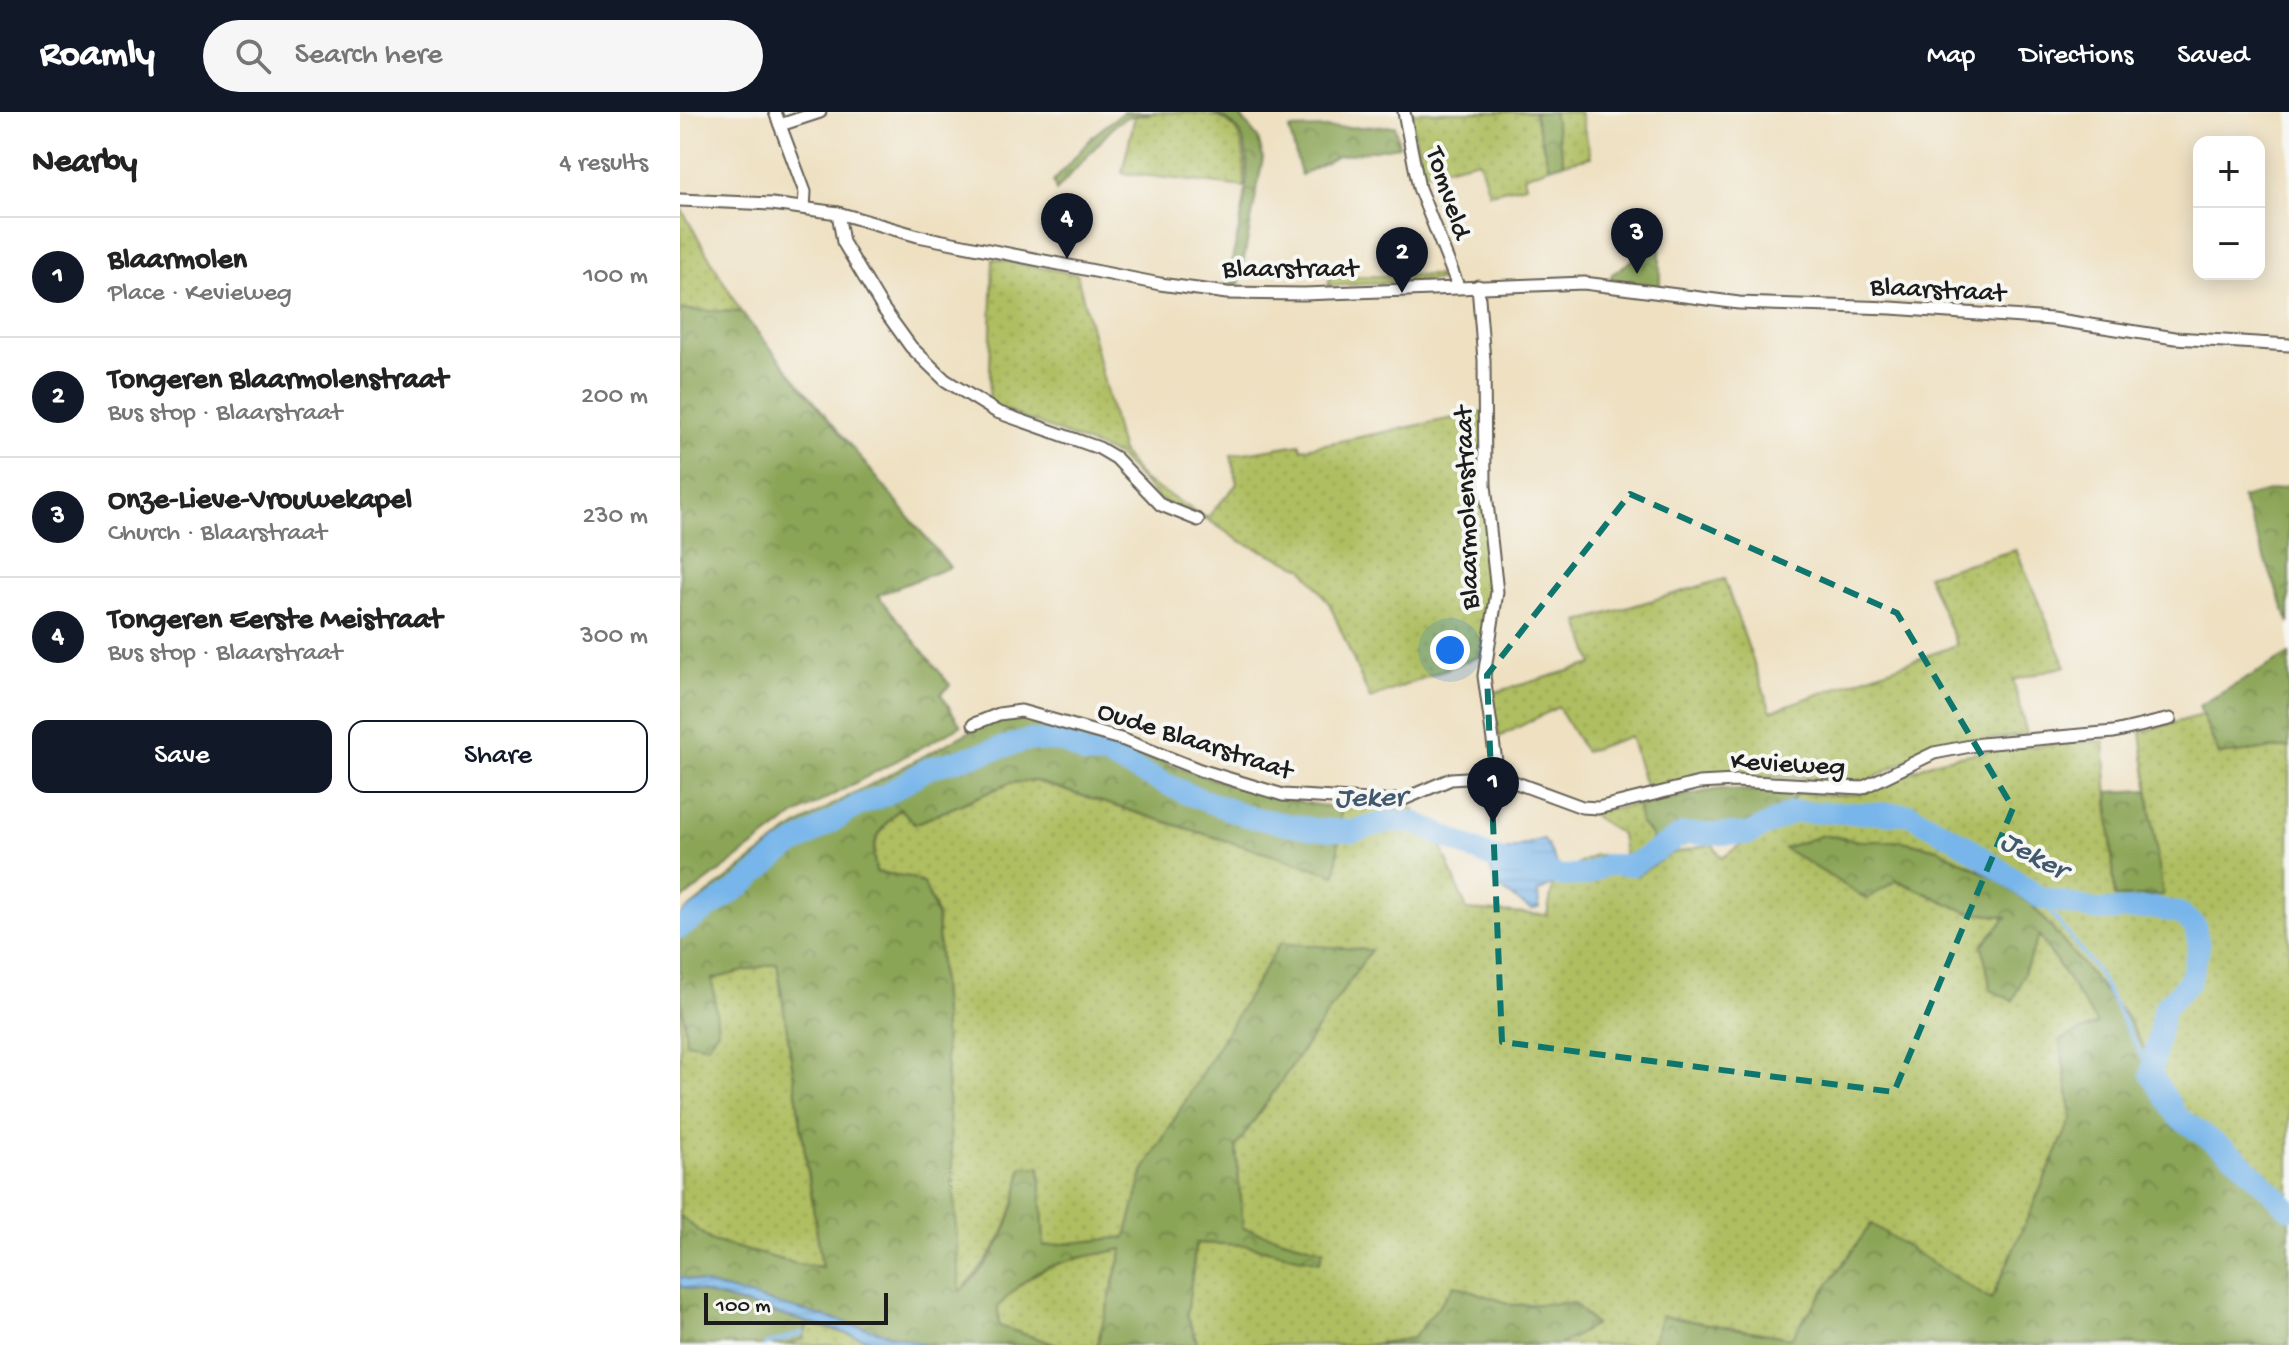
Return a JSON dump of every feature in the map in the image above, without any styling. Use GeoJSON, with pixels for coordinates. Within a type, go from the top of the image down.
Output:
{"type":"FeatureCollection","features":[{"type":"Feature","properties":{"kind":"street"},"geometry":{"type":"LineString","coordinates":[[775,112],[805,192],[804,208]]}},
{"type":"Feature","properties":{"kind":"street"},"geometry":{"type":"LineString","coordinates":[[780,125],[820,112]]}},
{"type":"Feature","properties":{"kind":"street","name":"Tomveld"},"geometry":{"type":"LineString","coordinates":[[1404,112],[1419,188],[1458,286]]}},
{"type":"Feature","properties":{"kind":"street","name":"Blaarstraat"},"geometry":{"type":"LineString","coordinates":[[680,200],[838,213],[918,236],[1160,284],[1227,293],[1304,294],[1584,283],[1739,303],[1891,308],[2052,319],[2175,338],[2289,345]]}},
{"type":"Feature","properties":{"kind":"street"},"geometry":{"type":"LineString","coordinates":[[838,213],[843,242],[882,307],[911,347],[945,380],[997,412],[1099,448],[1116,458],[1161,505],[1198,520]]}},
{"type":"Feature","properties":{"kind":"street","name":"Blaarmolenstraat"},"geometry":{"type":"LineString","coordinates":[[1478,286],[1484,360],[1485,485],[1497,592],[1484,676],[1498,776]]}},
{"type":"Feature","properties":{"kind":"street","name":"Oude Blaarstraat"},"geometry":{"type":"LineString","coordinates":[[974,724],[999,714],[1021,711],[1124,740],[1200,770],[1283,795],[1385,801],[1404,799],[1451,779],[1498,776]]}},
{"type":"Feature","properties":{"kind":"street","name":"Kevieweg"},"geometry":{"type":"LineString","coordinates":[[1498,776],[1582,807],[1598,808],[1699,783],[1735,781],[1862,788],[1934,753],[1981,744],[2114,732],[2170,719]]}},
{"type":"Feature","properties":{"kind":"highlighted area"},"geometry":{"type":"Polygon","coordinates":[[[1630,494],[1897,613],[2013,808],[1894,1092],[1502,1042],[1487,675],[1630,494]]]}},
{"type":"Feature","properties":{"kind":"green space"},"geometry":{"type":"Polygon","coordinates":[[[1123,112],[1156,112],[1128,117],[1116,124],[1056,191],[1053,182],[1094,135],[1123,112]]]}},
{"type":"Feature","properties":{"kind":"green space"},"geometry":{"type":"Polygon","coordinates":[[[1157,112],[1199,113],[1227,121],[1236,130],[1242,144],[1244,187],[1122,173],[1135,116],[1157,112]]]}},
{"type":"Feature","properties":{"kind":"green space"},"geometry":{"type":"Polygon","coordinates":[[[1212,112],[1237,112],[1258,138],[1263,158],[1239,285],[1226,284],[1243,209],[1246,150],[1235,127],[1212,112]]]}},
{"type":"Feature","properties":{"kind":"green space"},"geometry":{"type":"Polygon","coordinates":[[[1410,112],[1534,112],[1549,167],[1524,176],[1526,185],[1489,193],[1479,160],[1423,173],[1410,112]]]}},
{"type":"Feature","properties":{"kind":"green space"},"geometry":{"type":"Polygon","coordinates":[[[1534,112],[1553,112],[1564,163],[1549,167],[1534,112]]]}},
{"type":"Feature","properties":{"kind":"green space"},"geometry":{"type":"Polygon","coordinates":[[[1553,112],[1580,112],[1591,157],[1564,163],[1553,112]]]}},
{"type":"Feature","properties":{"kind":"green space"},"geometry":{"type":"Polygon","coordinates":[[[1395,126],[1399,146],[1338,156],[1301,175],[1289,129],[1395,126]]]}},
{"type":"Feature","properties":{"kind":"green space"},"geometry":{"type":"Polygon","coordinates":[[[682,210],[741,312],[680,310],[682,210]]]}},
{"type":"Feature","properties":{"kind":"green space"},"geometry":{"type":"Polygon","coordinates":[[[1660,241],[1660,286],[1610,281],[1612,274],[1660,241]]]}},
{"type":"Feature","properties":{"kind":"green space"},"geometry":{"type":"Polygon","coordinates":[[[993,259],[1077,274],[1122,453],[1143,480],[1207,518],[1237,484],[1231,455],[1300,444],[1301,449],[1483,412],[1491,569],[1480,656],[1370,699],[1330,605],[1303,568],[1240,541],[1207,519],[1160,500],[1117,455],[989,404],[993,259]]]}},
{"type":"Feature","properties":{"kind":"green space"},"geometry":{"type":"Polygon","coordinates":[[[1439,275],[1440,280],[1328,286],[1330,277],[1439,275]]]}},
{"type":"Feature","properties":{"kind":"green space"},"geometry":{"type":"Polygon","coordinates":[[[680,310],[741,312],[950,567],[878,595],[950,685],[941,694],[961,726],[794,816],[680,901],[680,310]]]}},
{"type":"Feature","properties":{"kind":"green space"},"geometry":{"type":"Polygon","coordinates":[[[2289,486],[2289,623],[2242,498],[2289,486]]]}},
{"type":"Feature","properties":{"kind":"green space"},"geometry":{"type":"Polygon","coordinates":[[[2016,550],[2066,666],[2013,680],[2027,735],[1927,749],[1868,781],[1719,775],[1646,789],[1630,736],[1585,752],[1558,707],[1499,737],[1492,693],[1593,664],[1579,622],[1724,579],[1771,711],[1957,645],[1927,575],[2016,550]]]}},
{"type":"Feature","properties":{"kind":"green space"},"geometry":{"type":"Polygon","coordinates":[[[2289,654],[2289,747],[2219,755],[2199,706],[2289,654]]]}},
{"type":"Feature","properties":{"kind":"green space"},"geometry":{"type":"Polygon","coordinates":[[[2202,715],[2219,755],[2289,747],[2289,1209],[2190,1131],[2127,1018],[2033,906],[1996,879],[1938,849],[1902,841],[1860,841],[1823,835],[1896,880],[1967,912],[2008,917],[1991,990],[2012,1000],[2038,934],[2098,1024],[2060,1041],[2072,1118],[1991,1301],[1871,1224],[1791,1338],[1662,1316],[1651,1345],[1559,1345],[1595,1325],[1574,1303],[1513,1305],[1455,1285],[1413,1338],[1368,1345],[1198,1345],[1187,1315],[1196,1243],[1245,1245],[1320,1262],[1322,1250],[1243,1228],[1236,1147],[1371,950],[1144,1170],[1126,1238],[1044,1247],[1040,1167],[1022,1167],[1009,1221],[994,1249],[960,1292],[937,916],[934,904],[923,888],[907,878],[876,872],[874,862],[878,837],[900,808],[915,824],[1010,783],[1035,781],[1336,875],[1341,808],[1414,808],[1417,830],[1441,845],[1467,910],[1547,915],[1553,885],[1568,881],[1568,873],[1563,872],[1595,855],[1624,855],[1621,834],[1587,812],[1638,805],[1640,823],[1651,834],[1652,841],[1629,857],[1638,875],[1671,854],[1712,844],[1722,858],[1795,817],[1788,809],[1796,793],[1861,793],[1880,788],[1944,759],[2004,749],[2104,741],[2115,897],[2162,895],[2141,732],[2202,715]]]}},
{"type":"Feature","properties":{"kind":"green space"},"geometry":{"type":"Polygon","coordinates":[[[1024,716],[1258,793],[1341,808],[1336,875],[1035,781],[1010,783],[915,824],[900,808],[881,830],[875,844],[874,861],[876,872],[910,877],[924,884],[937,916],[960,1291],[985,1265],[1003,1235],[1015,1203],[1022,1167],[1040,1167],[1044,1246],[1126,1237],[1144,1170],[1280,943],[1371,950],[1236,1147],[1243,1228],[1323,1250],[1320,1262],[1245,1245],[1196,1243],[1187,1315],[1198,1345],[1097,1345],[1123,1249],[1040,1271],[998,1307],[999,1326],[1057,1345],[928,1345],[680,1277],[680,1216],[712,1241],[797,1264],[822,1267],[777,963],[712,979],[718,1030],[707,1046],[686,1042],[680,985],[680,915],[788,832],[832,805],[984,724],[1024,716]]]}},
{"type":"Feature","properties":{"kind":"green space"},"geometry":{"type":"Polygon","coordinates":[[[1719,789],[1796,793],[1774,818],[1743,827],[1720,827],[1702,839],[1672,850],[1652,841],[1651,834],[1640,823],[1638,805],[1719,789]]]}},
{"type":"Feature","properties":{"kind":"green space"},"geometry":{"type":"Polygon","coordinates":[[[2148,790],[2163,895],[2115,897],[2108,792],[2148,790]]]}},
{"type":"Feature","properties":{"kind":"green space"},"geometry":{"type":"Polygon","coordinates":[[[1823,835],[1860,841],[1902,841],[1938,849],[1996,879],[2033,906],[2127,1018],[2190,1131],[2289,1209],[2289,1345],[1651,1345],[1662,1316],[1791,1338],[1871,1224],[1991,1300],[2072,1118],[2060,1040],[2097,1024],[2039,935],[2013,1001],[1991,990],[1982,945],[2007,917],[1967,912],[1897,880],[1867,899],[1784,848],[1823,835]]]}},
{"type":"Feature","properties":{"kind":"green space"},"geometry":{"type":"Polygon","coordinates":[[[777,962],[822,1267],[797,1264],[712,1241],[680,1216],[680,986],[682,1014],[718,1030],[712,979],[777,962]]]}},
{"type":"Feature","properties":{"kind":"green space"},"geometry":{"type":"Polygon","coordinates":[[[1123,1248],[1097,1345],[1057,1345],[999,1326],[997,1308],[1026,1280],[1069,1260],[1123,1248]]]}},
{"type":"Feature","properties":{"kind":"green space"},"geometry":{"type":"Polygon","coordinates":[[[1455,1285],[1513,1305],[1574,1303],[1595,1325],[1559,1345],[1368,1345],[1413,1338],[1455,1285]]]}},
{"type":"Feature","properties":{"kind":"green space"},"geometry":{"type":"Polygon","coordinates":[[[680,1286],[808,1323],[803,1339],[786,1345],[680,1345],[680,1286]]]}},
{"type":"Feature","properties":{"kind":"green space"},"geometry":{"type":"Polygon","coordinates":[[[808,1323],[887,1345],[786,1345],[803,1339],[808,1323]]]}},
{"type":"Feature","properties":{"kind":"water"},"geometry":{"type":"Polygon","coordinates":[[[1423,820],[1491,849],[1487,864],[1418,829],[1423,820]]]}},
{"type":"Feature","properties":{"kind":"water"},"geometry":{"type":"Polygon","coordinates":[[[1543,839],[1557,863],[1568,873],[1568,882],[1560,881],[1538,892],[1539,908],[1531,910],[1495,885],[1490,866],[1495,854],[1543,839]]]}},
{"type":"Feature","properties":{"kind":"water"},"geometry":{"type":"Polygon","coordinates":[[[680,1277],[928,1345],[887,1345],[680,1286],[680,1277]]]}},
{"type":"Feature","properties":{"kind":"waterway","name":"Jeker"},"geometry":{"type":"LineString","coordinates":[[680,928],[743,885],[780,853],[859,805],[885,795],[929,768],[1029,740],[1064,742],[1086,754],[1106,756],[1190,795],[1249,817],[1314,829],[1353,831],[1391,821],[1416,823],[1492,858],[1560,876],[1586,875],[1605,865],[1632,865],[1683,834],[1749,834],[1793,812],[1910,814],[1962,843],[2039,897],[2099,911],[2153,908],[2179,913],[2195,926],[2199,947],[2190,981],[2164,1008],[2151,1074],[2178,1117],[2238,1159],[2289,1209]]}},
{"type":"Feature","properties":{"kind":"waterway"},"geometry":{"type":"LineString","coordinates":[[2039,897],[2098,973],[2151,1074]]}},
{"type":"Feature","properties":{"kind":"waterway"},"geometry":{"type":"LineString","coordinates":[[765,1345],[803,1333]]}},
{"type":"Feature","properties":{"kind":"place","name":"Tongeren Eerste Meistraat"},"geometry":{"type":"Point","coordinates":[1067,259]}},
{"type":"Feature","properties":{"kind":"place","name":"Onze-Lieve-Vrouwekapel"},"geometry":{"type":"Point","coordinates":[1637,274]}},
{"type":"Feature","properties":{"kind":"place","name":"Tongeren Blaarmolenstraat"},"geometry":{"type":"Point","coordinates":[1402,293]}},
{"type":"Feature","properties":{"kind":"place","name":"Blaarmolen"},"geometry":{"type":"Point","coordinates":[1493,823]}}]}
